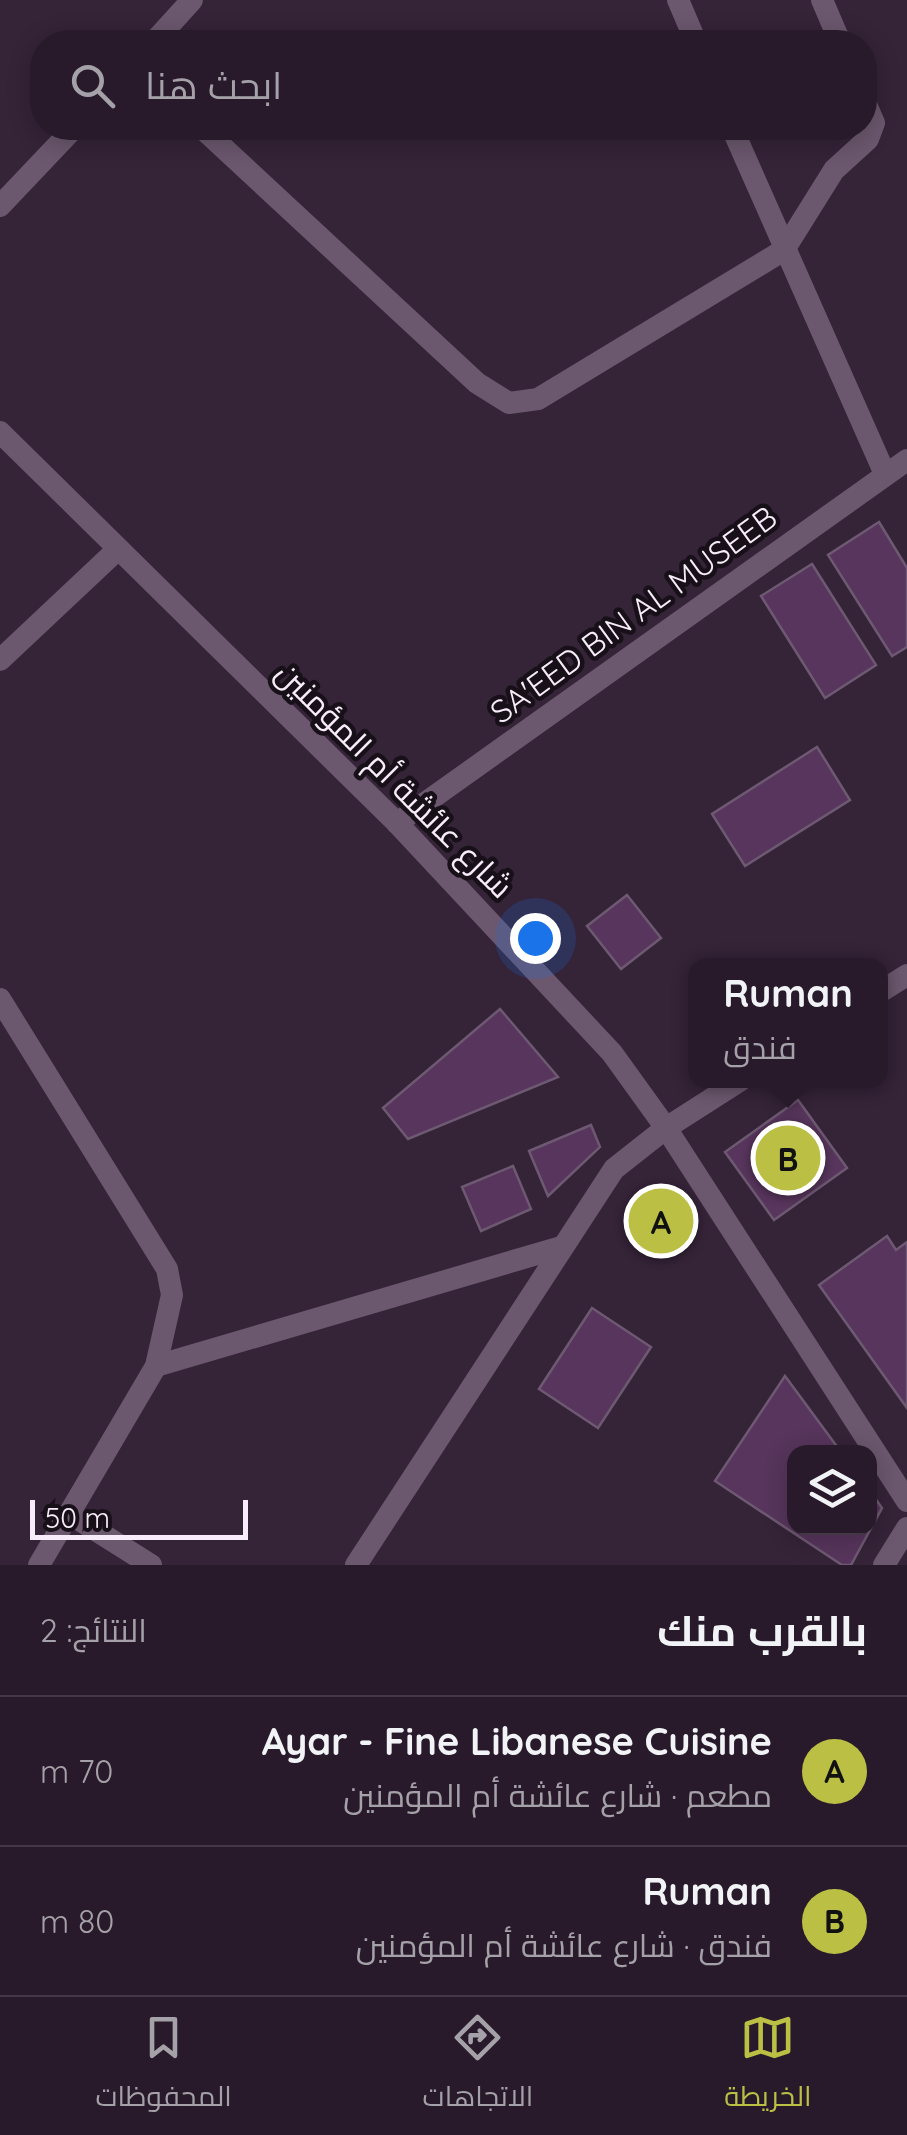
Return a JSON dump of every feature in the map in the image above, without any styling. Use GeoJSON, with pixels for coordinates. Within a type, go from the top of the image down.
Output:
{"type":"FeatureCollection","features":[{"type":"Feature","properties":{"kind":"street"},"geometry":{"type":"LineString","coordinates":[[165,30],[192,0]]}},
{"type":"Feature","properties":{"kind":"street"},"geometry":{"type":"LineString","coordinates":[[678,0],[691,30]]}},
{"type":"Feature","properties":{"kind":"street"},"geometry":{"type":"LineString","coordinates":[[822,0],[835,30]]}},
{"type":"Feature","properties":{"kind":"street"},"geometry":{"type":"LineString","coordinates":[[0,206],[63,140]]}},
{"type":"Feature","properties":{"kind":"street"},"geometry":{"type":"LineString","coordinates":[[215,140],[478,383],[509,403],[538,400],[784,250],[834,170],[867,140]]}},
{"type":"Feature","properties":{"kind":"street"},"geometry":{"type":"LineString","coordinates":[[737,140],[885,474]]}},
{"type":"Feature","properties":{"kind":"street","name":"شارع عائشة أم المؤمنين"},"geometry":{"type":"LineString","coordinates":[[0,432],[397,823],[599,1038],[666,1128],[907,1502]]}},
{"type":"Feature","properties":{"kind":"street","name":"SA'EED BIN AL MUSEEB"},"geometry":{"type":"LineString","coordinates":[[397,823],[907,460]]}},
{"type":"Feature","properties":{"kind":"street"},"geometry":{"type":"LineString","coordinates":[[0,660],[117,550]]}},
{"type":"Feature","properties":{"kind":"street"},"geometry":{"type":"LineString","coordinates":[[0,999],[167,1269],[172,1295],[156,1366],[39,1565]]}},
{"type":"Feature","properties":{"kind":"street"},"geometry":{"type":"LineString","coordinates":[[356,1565],[560,1247],[614,1170],[666,1128],[728,1088]]}},
{"type":"Feature","properties":{"kind":"street"},"geometry":{"type":"LineString","coordinates":[[156,1366],[560,1247]]}},
{"type":"Feature","properties":{"kind":"street"},"geometry":{"type":"LineString","coordinates":[[70,1514],[151,1565]]}},
{"type":"Feature","properties":{"kind":"street"},"geometry":{"type":"LineString","coordinates":[[884,1565],[907,1528]]}},
{"type":"Feature","properties":{"kind":"building"},"geometry":{"type":"Polygon","coordinates":[[[879,522],[907,568],[907,647],[892,656],[828,555],[879,522]]]}},
{"type":"Feature","properties":{"kind":"building"},"geometry":{"type":"Polygon","coordinates":[[[812,564],[876,665],[825,698],[761,596],[812,564]]]}},
{"type":"Feature","properties":{"kind":"building"},"geometry":{"type":"Polygon","coordinates":[[[817,747],[850,800],[745,866],[712,814],[817,747]]]}},
{"type":"Feature","properties":{"kind":"building"},"geometry":{"type":"Polygon","coordinates":[[[627,895],[661,938],[621,969],[587,926],[627,895]]]}},
{"type":"Feature","properties":{"kind":"building"},"geometry":{"type":"Polygon","coordinates":[[[500,1009],[558,1077],[408,1139],[383,1108],[500,1009]]]}},
{"type":"Feature","properties":{"kind":"building"},"geometry":{"type":"Polygon","coordinates":[[[798,1100],[847,1168],[774,1220],[725,1152],[798,1100]]]}},
{"type":"Feature","properties":{"kind":"building"},"geometry":{"type":"Polygon","coordinates":[[[591,1125],[600,1147],[548,1196],[529,1151],[591,1125]]]}},
{"type":"Feature","properties":{"kind":"building"},"geometry":{"type":"Polygon","coordinates":[[[513,1166],[531,1209],[481,1231],[462,1187],[513,1166]]]}},
{"type":"Feature","properties":{"kind":"building"},"geometry":{"type":"Polygon","coordinates":[[[887,1236],[896,1250],[907,1242],[907,1408],[819,1285],[887,1236]]]}},
{"type":"Feature","properties":{"kind":"building"},"geometry":{"type":"Polygon","coordinates":[[[592,1308],[651,1347],[598,1428],[539,1389],[592,1308]]]}},
{"type":"Feature","properties":{"kind":"building"},"geometry":{"type":"Polygon","coordinates":[[[785,1376],[836,1445],[787,1445],[787,1529],[715,1481],[785,1376]]]}},
{"type":"Feature","properties":{"kind":"building"},"geometry":{"type":"Polygon","coordinates":[[[797,1535],[867,1535],[851,1565],[842,1565],[797,1535]]]}},
{"type":"Feature","properties":{"kind":"place","name":"Ruman"},"geometry":{"type":"Point","coordinates":[788,1158]}},
{"type":"Feature","properties":{"kind":"place","name":"Ayar - Fine Libanese Cuisine"},"geometry":{"type":"Point","coordinates":[661,1221]}}]}
